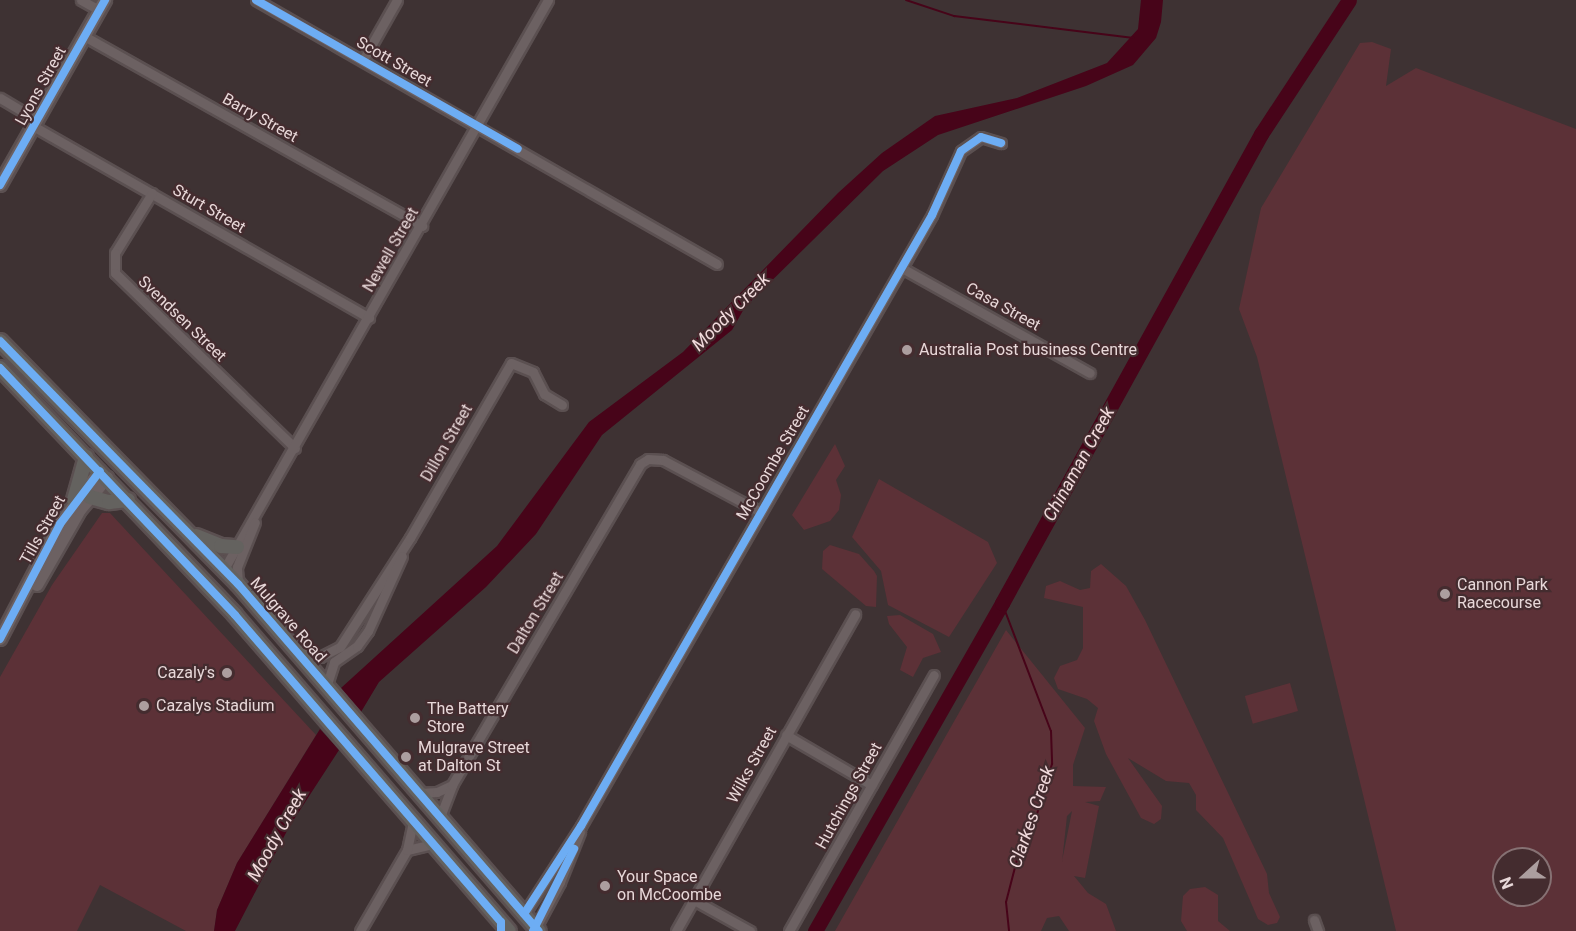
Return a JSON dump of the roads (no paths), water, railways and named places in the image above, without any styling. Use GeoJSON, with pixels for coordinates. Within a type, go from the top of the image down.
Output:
{"type":"FeatureCollection","features":[{"type":"Feature","properties":{"kind":"main road","name":"Mulgrave Road"},"geometry":{"type":"LineString","coordinates":[[0,341],[238,584],[327,684],[536,930]]}},
{"type":"Feature","properties":{"kind":"main road"},"geometry":{"type":"LineString","coordinates":[[0,368],[128,500],[212,591],[504,928]]}},
{"type":"Feature","properties":{"kind":"main road"},"geometry":{"type":"LineString","coordinates":[[74,500],[86,457]]}},
{"type":"Feature","properties":{"kind":"main road"},"geometry":{"type":"LineString","coordinates":[[103,474],[116,461]]}},
{"type":"Feature","properties":{"kind":"main road"},"geometry":{"type":"LineString","coordinates":[[90,497],[109,502],[128,500]]}},
{"type":"Feature","properties":{"kind":"main road"},"geometry":{"type":"LineString","coordinates":[[189,532],[220,546],[237,547]]}},
{"type":"Feature","properties":{"kind":"main road"},"geometry":{"type":"LineString","coordinates":[[212,591],[224,569]]}},
{"type":"Feature","properties":{"kind":"main road","name":"McCoombe Street"},"geometry":{"type":"LineString","coordinates":[[516,931],[524,914]]}},
{"type":"Feature","properties":{"kind":"street"},"geometry":{"type":"LineString","coordinates":[[81,0],[102,5]]}},
{"type":"Feature","properties":{"kind":"street"},"geometry":{"type":"LineString","coordinates":[[363,60],[397,0]]}},
{"type":"Feature","properties":{"kind":"street","name":"Newell Street"},"geometry":{"type":"LineString","coordinates":[[224,569],[258,514],[479,127],[548,0]]}},
{"type":"Feature","properties":{"kind":"street","name":"Scott Street"},"geometry":{"type":"LineString","coordinates":[[259,1],[717,264]]}},
{"type":"Feature","properties":{"kind":"street","name":"Lyons Street"},"geometry":{"type":"LineString","coordinates":[[0,185],[102,5]]}},
{"type":"Feature","properties":{"kind":"street","name":"Barry Street"},"geometry":{"type":"LineString","coordinates":[[84,36],[422,226]]}},
{"type":"Feature","properties":{"kind":"street","name":"Sturt Street"},"geometry":{"type":"LineString","coordinates":[[0,98],[35,123],[152,193],[369,318]]}},
{"type":"Feature","properties":{"kind":"street","name":"McCoombe Street"},"geometry":{"type":"LineString","coordinates":[[524,914],[581,826],[902,268],[932,215],[964,146],[981,137],[1001,143]]}},
{"type":"Feature","properties":{"kind":"street","name":"Svendsen Street"},"geometry":{"type":"LineString","coordinates":[[152,193],[114,253],[115,273],[295,448]]}},
{"type":"Feature","properties":{"kind":"street","name":"Casa Street"},"geometry":{"type":"LineString","coordinates":[[902,268],[1090,373]]}},
{"type":"Feature","properties":{"kind":"street","name":"Dillon Street"},"geometry":{"type":"LineString","coordinates":[[297,650],[314,657],[328,656],[346,637],[410,537],[511,363],[533,372],[544,394],[562,405]]}},
{"type":"Feature","properties":{"kind":"street","name":"Dalton Street"},"geometry":{"type":"LineString","coordinates":[[440,817],[452,785],[633,474],[648,459],[663,459],[761,512]]}},
{"type":"Feature","properties":{"kind":"street","name":"Tills Street"},"geometry":{"type":"LineString","coordinates":[[4,622],[90,497],[103,474]]}},
{"type":"Feature","properties":{"kind":"street","name":"Tills Street"},"geometry":{"type":"LineString","coordinates":[[0,639],[4,622],[74,500],[103,474]]}},
{"type":"Feature","properties":{"kind":"street","name":"Newell Street"},"geometry":{"type":"LineString","coordinates":[[238,584],[237,567],[258,514]]}},
{"type":"Feature","properties":{"kind":"street","name":"Dillon Street"},"geometry":{"type":"LineString","coordinates":[[327,684],[334,662],[356,646],[383,603],[410,537]]}},
{"type":"Feature","properties":{"kind":"street","name":"Wilks Street"},"geometry":{"type":"LineString","coordinates":[[676,931],[855,614]]}},
{"type":"Feature","properties":{"kind":"street"},"geometry":{"type":"LineString","coordinates":[[346,637],[356,646]]}},
{"type":"Feature","properties":{"kind":"street","name":"Hutchings Street"},"geometry":{"type":"LineString","coordinates":[[789,931],[934,675]]}},
{"type":"Feature","properties":{"kind":"street"},"geometry":{"type":"LineString","coordinates":[[786,735],[872,785]]}},
{"type":"Feature","properties":{"kind":"street"},"geometry":{"type":"LineString","coordinates":[[419,793],[437,792],[452,785]]}},
{"type":"Feature","properties":{"kind":"street"},"geometry":{"type":"LineString","coordinates":[[360,931],[407,850],[413,822]]}},
{"type":"Feature","properties":{"kind":"street","name":"McCoombe Street"},"geometry":{"type":"LineString","coordinates":[[536,930],[560,882],[581,826]]}},
{"type":"Feature","properties":{"kind":"street"},"geometry":{"type":"LineString","coordinates":[[407,850],[433,844]]}},
{"type":"Feature","properties":{"kind":"street"},"geometry":{"type":"LineString","coordinates":[[694,900],[750,931]]}},
{"type":"Feature","properties":{"kind":"street"},"geometry":{"type":"LineString","coordinates":[[1314,920],[1318,931]]}},
{"type":"Feature","properties":{"kind":"water","name":"Moody Creek"},"geometry":{"type":"Polygon","coordinates":[[[1141,0],[1163,0],[1161,22],[1156,38],[1133,65],[1086,86],[938,135],[883,171],[745,307],[732,330],[602,435],[536,534],[486,587],[379,682],[361,712],[341,688],[497,546],[589,422],[683,352],[838,193],[882,153],[935,116],[1017,98],[1107,63],[1138,29],[1141,0]]]}},
{"type":"Feature","properties":{"kind":"water","name":"Moody Creek"},"geometry":{"type":"Polygon","coordinates":[[[320,729],[339,750],[289,827],[235,931],[214,931],[217,910],[237,863],[320,729]]]}},
{"type":"Feature","properties":{"kind":"waterway"},"geometry":{"type":"LineString","coordinates":[[906,0],[954,16],[1134,38]]}},
{"type":"Feature","properties":{"kind":"waterway","name":"Chinaman Creek"},"geometry":{"type":"LineString","coordinates":[[815,931],[1002,603],[1261,134],[1349,0]]}},
{"type":"Feature","properties":{"kind":"waterway","name":"Clarkes Creek"},"geometry":{"type":"LineString","coordinates":[[1002,603],[1051,731],[1052,764],[1037,814],[1020,848],[1006,902],[1009,931]]}},
{"type":"Feature","properties":{"kind":"place","name":"Australia Post business Centre"},"geometry":{"type":"Point","coordinates":[907,350]}},
{"type":"Feature","properties":{"kind":"place","name":"Cannon Park Racecourse"},"geometry":{"type":"Point","coordinates":[1445,594]}},
{"type":"Feature","properties":{"kind":"place","name":"Cazaly's"},"geometry":{"type":"Point","coordinates":[227,673]}},
{"type":"Feature","properties":{"kind":"place","name":"Cazalys Stadium"},"geometry":{"type":"Point","coordinates":[144,706]}},
{"type":"Feature","properties":{"kind":"place","name":"The Battery Store"},"geometry":{"type":"Point","coordinates":[415,718]}},
{"type":"Feature","properties":{"kind":"place","name":"Mulgrave Street at Dalton St"},"geometry":{"type":"Point","coordinates":[406,757]}},
{"type":"Feature","properties":{"kind":"place","name":"Your Space on McCoombe"},"geometry":{"type":"Point","coordinates":[605,886]}}]}
